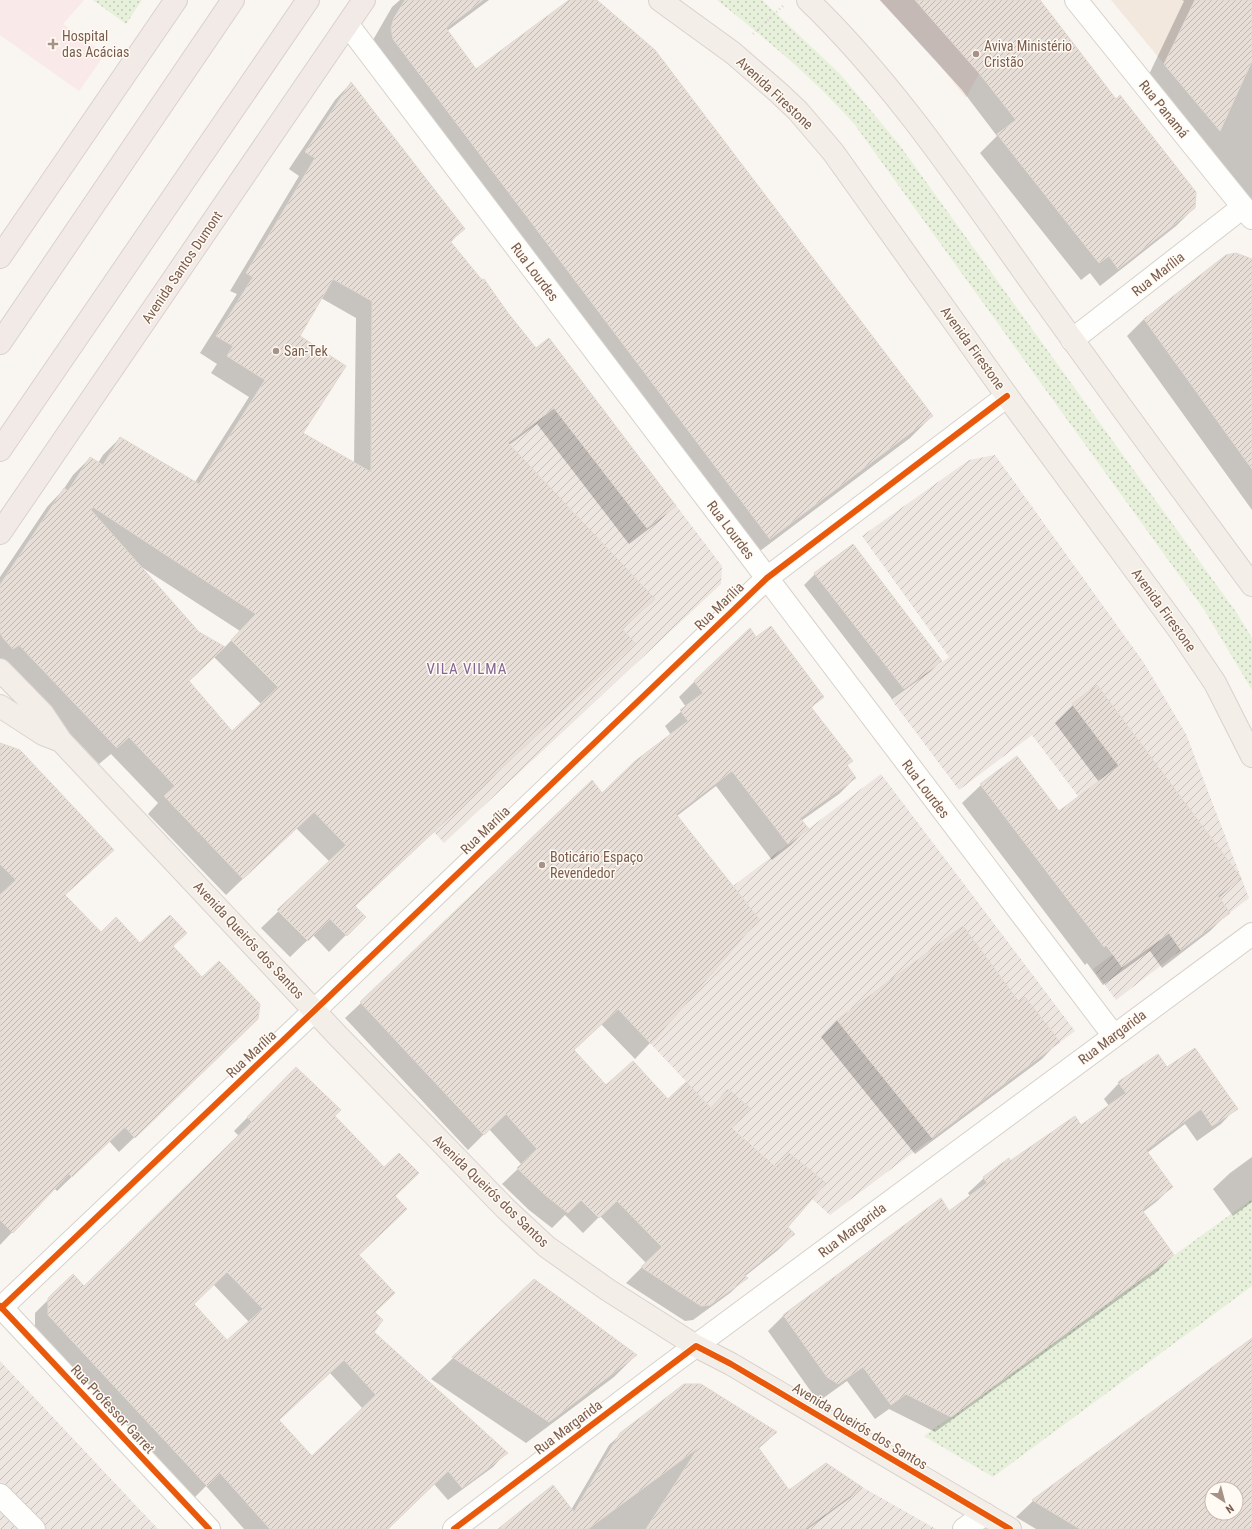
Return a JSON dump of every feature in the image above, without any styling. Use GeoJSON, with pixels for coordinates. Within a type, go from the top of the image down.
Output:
{"type":"FeatureCollection","features":[{"type":"Feature","properties":{"kind":"highway"},"geometry":{"type":"LineString","coordinates":[[0,257],[176,0]]}},
{"type":"Feature","properties":{"kind":"highway"},"geometry":{"type":"LineString","coordinates":[[0,343],[233,0]]}},
{"type":"Feature","properties":{"kind":"highway"},"geometry":{"type":"LineString","coordinates":[[0,450],[308,0]]}},
{"type":"Feature","properties":{"kind":"highway","name":"Avenida Santos Dumont"},"geometry":{"type":"LineString","coordinates":[[0,532],[364,0]]}},
{"type":"Feature","properties":{"kind":"main road","name":"Avenida Firestone"},"geometry":{"type":"LineString","coordinates":[[660,0],[733,53],[798,111],[829,147],[1007,396],[1182,634],[1215,683],[1252,756]]}},
{"type":"Feature","properties":{"kind":"main road"},"geometry":{"type":"LineString","coordinates":[[808,0],[868,62],[926,134],[1072,340],[1252,585]]}},
{"type":"Feature","properties":{"kind":"main road","name":"Avenida Queirós dos Santos"},"geometry":{"type":"LineString","coordinates":[[0,670],[43,714],[61,741],[473,1177],[548,1247],[608,1290],[696,1346],[731,1364],[1010,1529]]}},
{"type":"Feature","properties":{"kind":"main road","name":"Avenida Queirós dos Santos"},"geometry":{"type":"LineString","coordinates":[[0,706],[43,734],[61,741]]}},
{"type":"Feature","properties":{"kind":"street","name":"Rua Panamá"},"geometry":{"type":"LineString","coordinates":[[1076,0],[1248,213]]}},
{"type":"Feature","properties":{"kind":"street","name":"Rua Lourdes"},"geometry":{"type":"LineString","coordinates":[[348,25],[1114,1036]]}},
{"type":"Feature","properties":{"kind":"street","name":"Rua Marília"},"geometry":{"type":"LineString","coordinates":[[1072,340],[1248,213]]}},
{"type":"Feature","properties":{"kind":"street","name":"Rua Marília"},"geometry":{"type":"LineString","coordinates":[[1,1307],[315,1010],[766,578],[1007,396]]}},
{"type":"Feature","properties":{"kind":"street","name":"Rua Margarida"},"geometry":{"type":"LineString","coordinates":[[454,1529],[696,1346],[1252,934]]}},
{"type":"Feature","properties":{"kind":"street","name":"Rua Professor Garret"},"geometry":{"type":"LineString","coordinates":[[1,1307],[209,1529]]}},
{"type":"Feature","properties":{"kind":"street"},"geometry":{"type":"LineString","coordinates":[[0,1495],[34,1529]]}},
{"type":"Feature","properties":{"kind":"street"},"geometry":{"type":"LineString","coordinates":[[964,1529],[985,1514]]}},
{"type":"Feature","properties":{"kind":"path"},"geometry":{"type":"LineString","coordinates":[[733,53],[784,5]]}},
{"type":"Feature","properties":{"kind":"shaded area","name":"Hospital das Acácias"},"geometry":{"type":"Polygon","coordinates":[[[0,0],[84,0],[63,24],[105,54],[79,91],[0,35],[0,0]]]}},
{"type":"Feature","properties":{"kind":"shaded area"},"geometry":{"type":"Polygon","coordinates":[[[879,0],[1018,0],[966,98],[936,60],[879,0]]]}},
{"type":"Feature","properties":{"kind":"shaded area"},"geometry":{"type":"Polygon","coordinates":[[[1111,0],[1195,0],[1164,64],[1111,0]]]}},
{"type":"Feature","properties":{"kind":"shaded area"},"geometry":{"type":"Polygon","coordinates":[[[549,338],[722,566],[721,584],[444,843],[434,832],[468,400],[549,338]]]}},
{"type":"Feature","properties":{"kind":"shaded area"},"geometry":{"type":"Polygon","coordinates":[[[995,455],[1144,663],[1186,734],[1249,898],[1116,1000],[1093,969],[1167,914],[1032,735],[959,790],[891,699],[949,657],[862,536],[969,460],[995,455]]]}},
{"type":"Feature","properties":{"kind":"shaded area"},"geometry":{"type":"Polygon","coordinates":[[[881,774],[1075,1031],[830,1215],[711,1108],[651,1044],[759,919],[733,886],[881,774]]]}},
{"type":"Feature","properties":{"kind":"shaded area"},"geometry":{"type":"Polygon","coordinates":[[[0,1361],[158,1529],[0,1529],[0,1361]]]}},
{"type":"Feature","properties":{"kind":"shaded area"},"geometry":{"type":"Polygon","coordinates":[[[862,1487],[936,1529],[805,1529],[862,1487]]]}},
{"type":"Feature","properties":{"kind":"green space"},"geometry":{"type":"Polygon","coordinates":[[[93,0],[142,0],[126,24],[93,0]]]}},
{"type":"Feature","properties":{"kind":"green space"},"geometry":{"type":"Polygon","coordinates":[[[717,0],[762,0],[840,74],[898,143],[1236,612],[1252,638],[1252,690],[1205,611],[855,125],[806,75],[717,0]]]}},
{"type":"Feature","properties":{"kind":"green space"},"geometry":{"type":"Polygon","coordinates":[[[1252,1199],[1252,1286],[993,1477],[924,1436],[1252,1199]]]}},
{"type":"Feature","properties":{"kind":"building"},"geometry":{"type":"Polygon","coordinates":[[[405,0],[483,0],[446,28],[476,69],[569,0],[597,0],[655,50],[933,416],[770,539],[393,39],[391,28],[394,18],[405,0]]]}},
{"type":"Feature","properties":{"kind":"building"},"geometry":{"type":"Polygon","coordinates":[[[915,0],[1040,0],[1116,99],[1120,95],[1196,192],[1195,208],[1118,269],[1109,256],[1099,263],[997,134],[1016,120],[979,73],[915,0]]]}},
{"type":"Feature","properties":{"kind":"building"},"geometry":{"type":"Polygon","coordinates":[[[1195,0],[1252,0],[1252,61],[1220,131],[1164,64],[1195,0]]]}},
{"type":"Feature","properties":{"kind":"building"},"geometry":{"type":"Polygon","coordinates":[[[351,82],[465,229],[450,241],[482,280],[484,279],[508,313],[536,348],[549,338],[676,506],[647,528],[554,408],[508,443],[655,599],[622,629],[635,643],[355,906],[366,917],[347,936],[330,919],[308,941],[277,910],[346,845],[314,812],[243,879],[164,796],[175,786],[129,737],[117,748],[19,645],[13,649],[3,638],[0,632],[0,585],[64,488],[68,491],[90,457],[103,465],[120,437],[199,484],[265,380],[227,356],[233,346],[216,336],[253,277],[246,273],[315,158],[305,152],[351,82]],[[333,279],[300,336],[346,366],[303,433],[371,472],[372,301],[333,279]],[[93,507],[91,510],[199,632],[225,647],[189,681],[232,731],[278,687],[231,640],[256,614],[93,507]]]}},
{"type":"Feature","properties":{"kind":"building"},"geometry":{"type":"Polygon","coordinates":[[[1236,253],[1252,259],[1252,469],[1144,319],[1226,255],[1236,253]]]}},
{"type":"Feature","properties":{"kind":"building"},"geometry":{"type":"Polygon","coordinates":[[[853,544],[942,661],[904,689],[814,573],[853,544]]]}},
{"type":"Feature","properties":{"kind":"building"},"geometry":{"type":"Polygon","coordinates":[[[771,626],[824,697],[811,707],[853,761],[847,765],[856,778],[800,818],[809,829],[788,844],[732,771],[676,814],[759,919],[651,1044],[618,1009],[574,1050],[606,1085],[633,1061],[668,1099],[686,1082],[711,1108],[728,1089],[750,1108],[732,1128],[777,1168],[789,1153],[826,1183],[788,1227],[795,1234],[744,1275],[748,1278],[710,1305],[701,1306],[641,1267],[662,1247],[617,1201],[599,1218],[581,1200],[568,1213],[545,1195],[517,1168],[537,1149],[506,1114],[484,1135],[360,1002],[592,780],[602,793],[635,761],[688,721],[680,710],[703,693],[694,681],[750,628],[756,637],[771,626]]]}},
{"type":"Feature","properties":{"kind":"building"},"geometry":{"type":"Polygon","coordinates":[[[1097,685],[1241,878],[1218,896],[1230,913],[1181,950],[1169,933],[1122,967],[1106,945],[1104,947],[980,784],[1017,756],[1059,811],[1119,766],[1072,704],[1097,685]]]}},
{"type":"Feature","properties":{"kind":"building"},"geometry":{"type":"Polygon","coordinates":[[[0,743],[20,750],[114,850],[65,895],[101,932],[116,917],[140,943],[170,915],[187,933],[173,946],[202,977],[219,961],[260,1004],[258,1019],[135,1138],[125,1127],[72,1177],[69,1174],[13,1233],[0,1220],[0,895],[16,880],[0,864],[0,743]]]}},
{"type":"Feature","properties":{"kind":"building"},"geometry":{"type":"Polygon","coordinates":[[[963,926],[1019,1002],[1025,997],[1060,1042],[932,1138],[837,1020],[963,926]]]}},
{"type":"Feature","properties":{"kind":"building"},"geometry":{"type":"Polygon","coordinates":[[[1195,1048],[1238,1109],[1212,1126],[1201,1109],[1146,1150],[1173,1187],[1142,1210],[1174,1255],[951,1417],[906,1394],[891,1405],[863,1367],[838,1384],[827,1377],[783,1315],[941,1198],[949,1211],[987,1183],[983,1177],[1009,1158],[1010,1161],[1075,1116],[1081,1125],[1126,1093],[1118,1082],[1158,1054],[1167,1067],[1195,1048]]]}},
{"type":"Feature","properties":{"kind":"building"},"geometry":{"type":"Polygon","coordinates":[[[296,1067],[341,1110],[335,1116],[384,1167],[399,1153],[419,1173],[395,1196],[407,1209],[359,1255],[395,1293],[375,1312],[383,1320],[374,1332],[508,1453],[462,1488],[448,1471],[388,1529],[270,1529],[220,1473],[207,1486],[48,1315],[48,1298],[73,1274],[84,1286],[252,1122],[247,1117],[296,1067]],[[227,1272],[194,1304],[227,1340],[263,1309],[227,1272]],[[344,1360],[279,1420],[312,1456],[376,1395],[344,1360]]]}},
{"type":"Feature","properties":{"kind":"building"},"geometry":{"type":"Polygon","coordinates":[[[534,1279],[637,1355],[549,1422],[452,1357],[534,1279]]]}},
{"type":"Feature","properties":{"kind":"building"},"geometry":{"type":"Polygon","coordinates":[[[1252,1338],[1252,1529],[1080,1529],[1032,1500],[1252,1338]]]}},
{"type":"Feature","properties":{"kind":"building"},"geometry":{"type":"Polygon","coordinates":[[[684,1384],[701,1384],[777,1432],[758,1447],[789,1490],[826,1463],[862,1487],[805,1529],[646,1529],[698,1448],[588,1529],[498,1529],[553,1485],[574,1512],[620,1433],[684,1384]]]}},
{"type":"Feature","properties":{"kind":"cycle path"},"geometry":{"type":"LineString","coordinates":[[1,1308],[767,578],[1007,396]]}},
{"type":"Feature","properties":{"kind":"cycle path"},"geometry":{"type":"LineString","coordinates":[[0,1306],[209,1529]]}},
{"type":"Feature","properties":{"kind":"cycle path"},"geometry":{"type":"LineString","coordinates":[[454,1529],[696,1346],[731,1364],[1010,1529]]}},
{"type":"Feature","properties":{"kind":"place","name":"Hospital das Acácias"},"geometry":{"type":"Point","coordinates":[53,44]}},
{"type":"Feature","properties":{"kind":"place","name":"Aviva Ministério Cristão"},"geometry":{"type":"Point","coordinates":[976,54]}},
{"type":"Feature","properties":{"kind":"place","name":"San-Tek"},"geometry":{"type":"Point","coordinates":[276,351]}},
{"type":"Feature","properties":{"kind":"place","name":"Boticário Espaço Revendedor"},"geometry":{"type":"Point","coordinates":[542,865]}},
{"type":"Feature","properties":{"kind":"district","name":"VILA VILMA"},"geometry":{"type":"Point","coordinates":[467,669]}}]}
